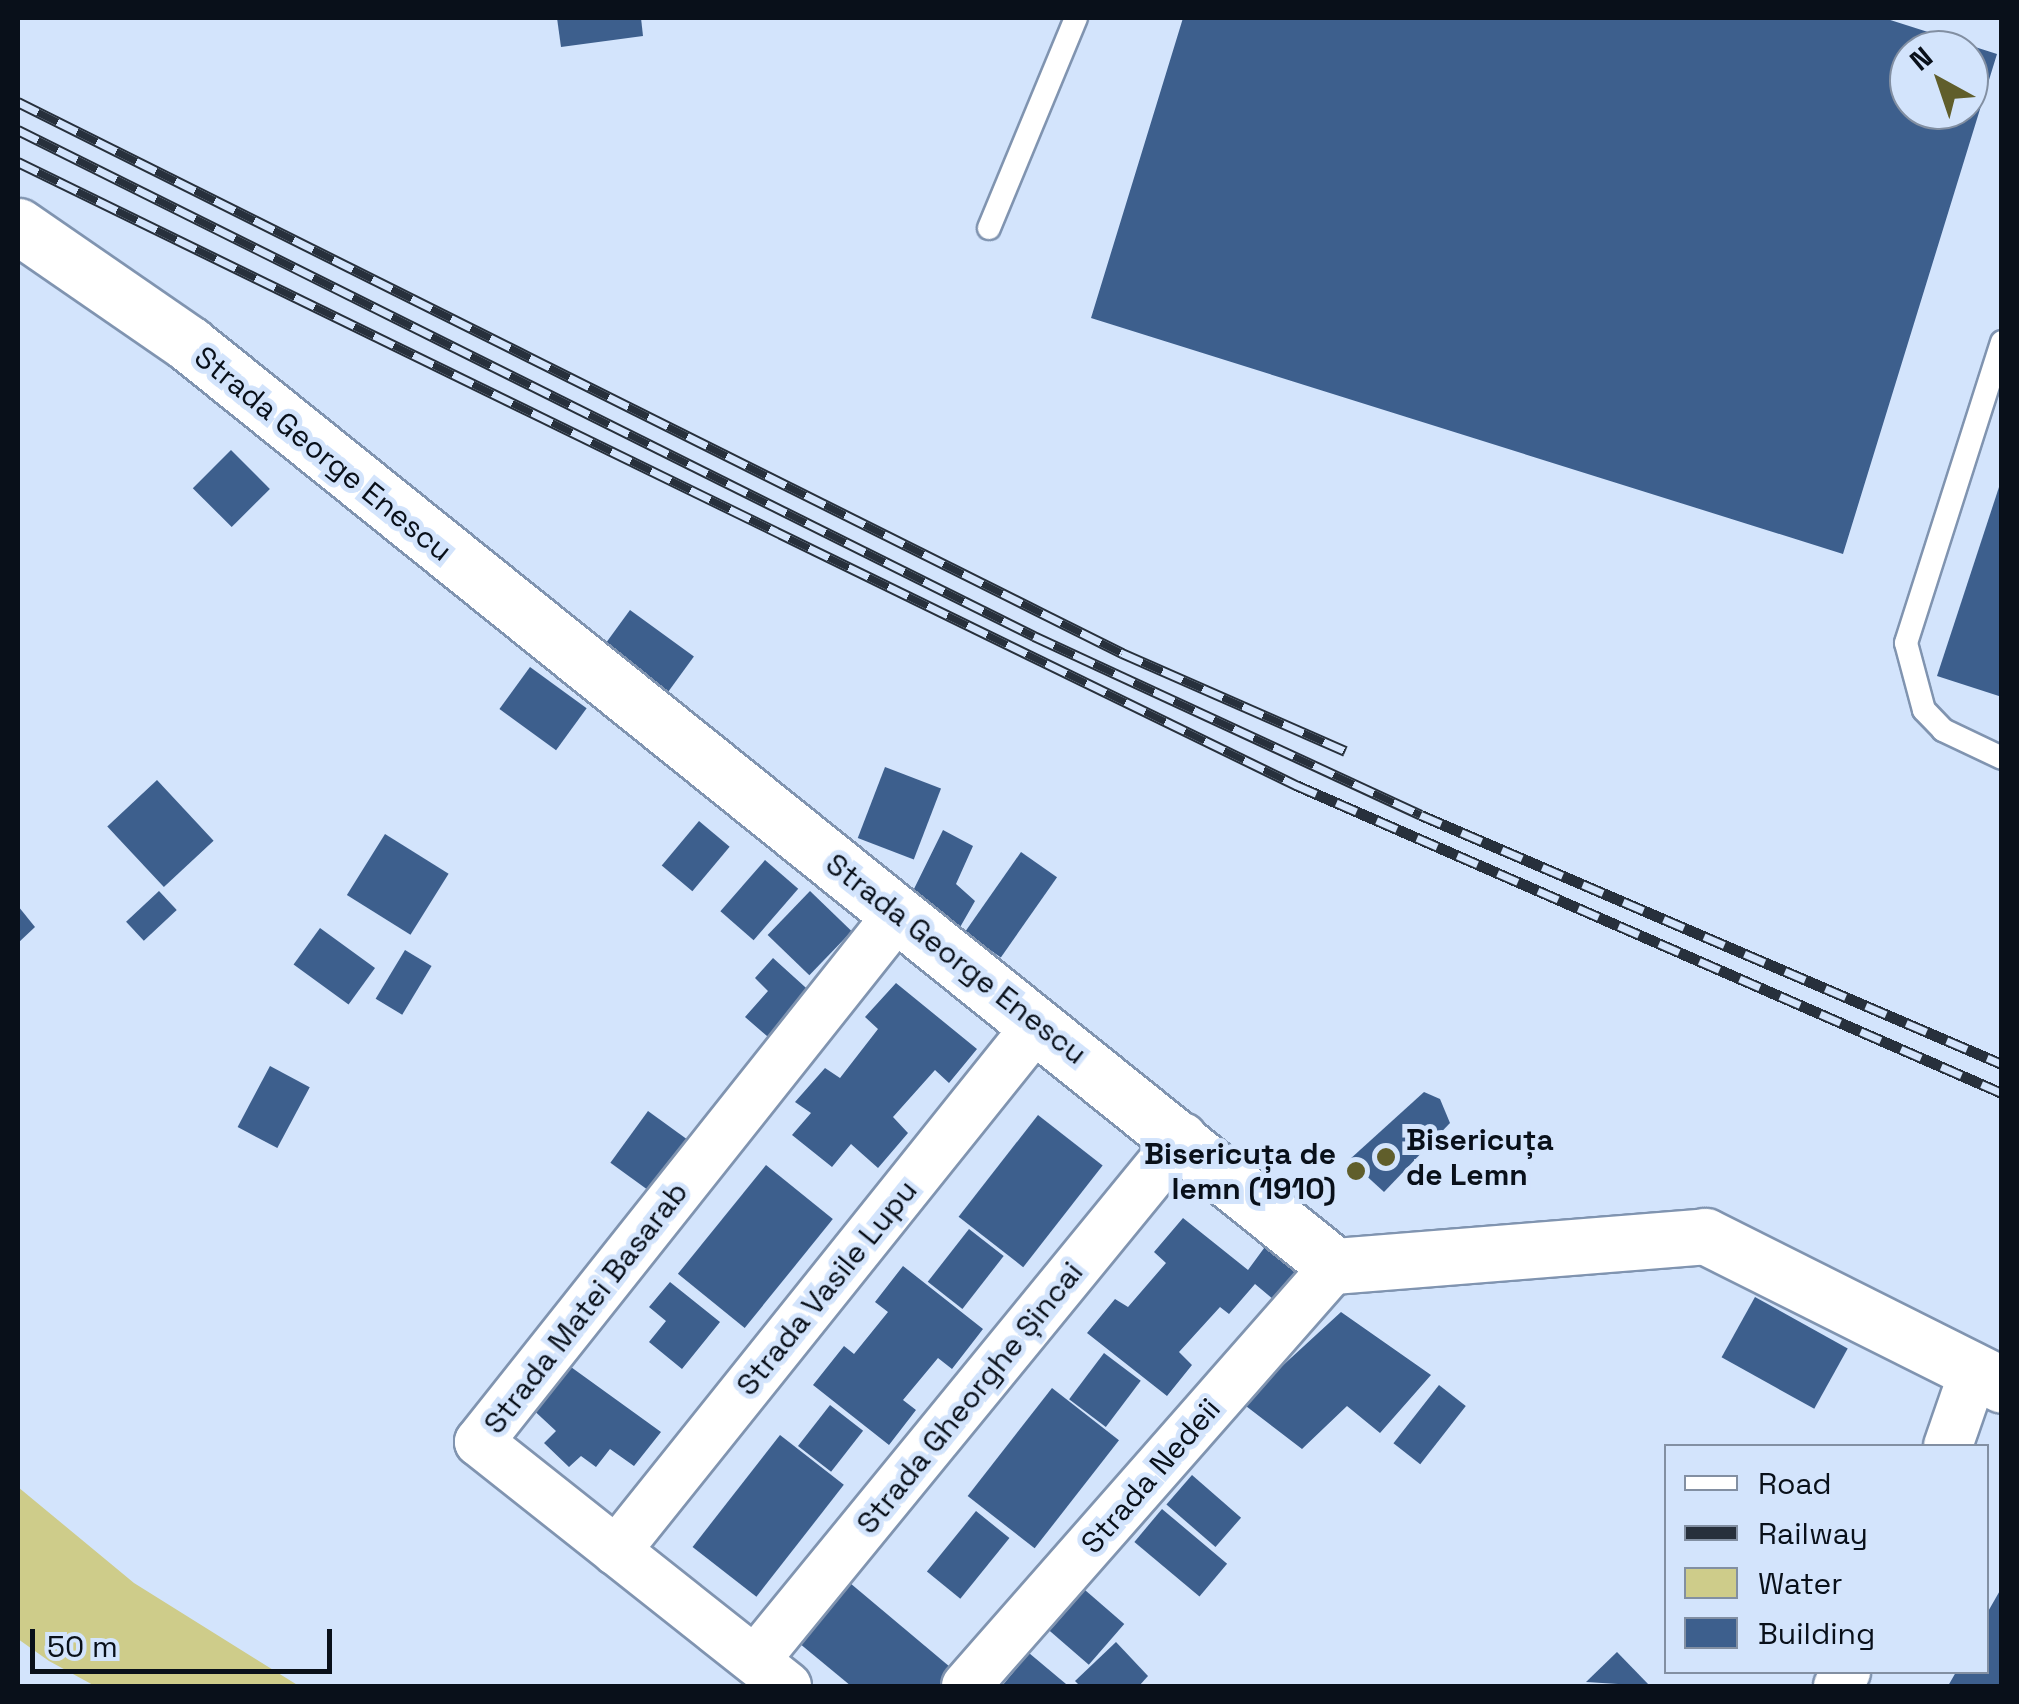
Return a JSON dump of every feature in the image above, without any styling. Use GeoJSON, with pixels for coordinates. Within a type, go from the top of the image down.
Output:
{"type":"FeatureCollection","features":[{"type":"Feature","properties":{"kind":"street","name":"Strada George Enescu"},"geometry":{"type":"LineString","coordinates":[[18,226],[189,344],[1184,1137],[1335,1266]]}},
{"type":"Feature","properties":{"kind":"street","name":"Strada Matei Basarab"},"geometry":{"type":"LineString","coordinates":[[771,1673],[480,1442],[899,913]]}},
{"type":"Feature","properties":{"kind":"street","name":"Strada Vasile Lupu"},"geometry":{"type":"LineString","coordinates":[[616,1551],[1038,1024]]}},
{"type":"Feature","properties":{"kind":"street","name":"Strada Gheorghe Șincai"},"geometry":{"type":"LineString","coordinates":[[771,1673],[1184,1137]]}},
{"type":"Feature","properties":{"kind":"street"},"geometry":{"type":"LineString","coordinates":[[1335,1266],[1704,1236],[1988,1378],[1949,1444]]}},
{"type":"Feature","properties":{"kind":"street","name":"Strada Nedeii"},"geometry":{"type":"LineString","coordinates":[[966,1686],[1335,1266]]}},
{"type":"Feature","properties":{"kind":"lane"},"geometry":{"type":"LineString","coordinates":[[989,228],[1076,18]]}},
{"type":"Feature","properties":{"kind":"lane"},"geometry":{"type":"LineString","coordinates":[[2002,342],[1906,643],[1924,710],[1942,730],[2002,758]]}},
{"type":"Feature","properties":{"kind":"water"},"geometry":{"type":"Polygon","coordinates":[[[18,1487],[134,1583],[299,1686],[95,1686],[49,1661],[18,1639],[18,1487]]]}},
{"type":"Feature","properties":{"kind":"building"},"geometry":{"type":"Polygon","coordinates":[[[557,18],[641,18],[643,36],[561,47],[557,18]]]}},
{"type":"Feature","properties":{"kind":"building"},"geometry":{"type":"Polygon","coordinates":[[[1183,18],[1884,18],[1922,30],[1889,30],[1889,130],[1974,130],[1843,554],[1091,318],[1183,18]]]}},
{"type":"Feature","properties":{"kind":"building"},"geometry":{"type":"Polygon","coordinates":[[[1989,51],[1997,54],[1989,80],[1989,51]]]}},
{"type":"Feature","properties":{"kind":"building"},"geometry":{"type":"Polygon","coordinates":[[[231,450],[270,489],[232,527],[193,488],[231,450]]]}},
{"type":"Feature","properties":{"kind":"building"},"geometry":{"type":"Polygon","coordinates":[[[2002,481],[2002,697],[1937,676],[2002,481]]]}},
{"type":"Feature","properties":{"kind":"building"},"geometry":{"type":"Polygon","coordinates":[[[630,610],[694,656],[668,692],[604,646],[630,610]]]}},
{"type":"Feature","properties":{"kind":"building"},"geometry":{"type":"Polygon","coordinates":[[[530,667],[587,708],[556,750],[499,709],[530,667]]]}},
{"type":"Feature","properties":{"kind":"building"},"geometry":{"type":"Polygon","coordinates":[[[885,767],[941,789],[914,859],[858,838],[885,767]]]}},
{"type":"Feature","properties":{"kind":"building"},"geometry":{"type":"Polygon","coordinates":[[[157,780],[214,841],[164,887],[107,826],[157,780]]]}},
{"type":"Feature","properties":{"kind":"building"},"geometry":{"type":"Polygon","coordinates":[[[699,821],[730,847],[692,891],[662,865],[699,821]]]}},
{"type":"Feature","properties":{"kind":"building"},"geometry":{"type":"Polygon","coordinates":[[[943,830],[973,846],[956,884],[975,901],[959,929],[911,895],[943,830]]]}},
{"type":"Feature","properties":{"kind":"building"},"geometry":{"type":"Polygon","coordinates":[[[385,834],[449,874],[410,935],[347,895],[385,834]]]}},
{"type":"Feature","properties":{"kind":"building"},"geometry":{"type":"Polygon","coordinates":[[[1021,852],[1057,877],[1001,958],[965,932],[1021,852]]]}},
{"type":"Feature","properties":{"kind":"building"},"geometry":{"type":"Polygon","coordinates":[[[765,860],[798,889],[754,940],[720,911],[765,860]]]}},
{"type":"Feature","properties":{"kind":"building"},"geometry":{"type":"Polygon","coordinates":[[[159,891],[177,910],[144,941],[126,922],[159,891]]]}},
{"type":"Feature","properties":{"kind":"building"},"geometry":{"type":"Polygon","coordinates":[[[810,891],[852,931],[809,975],[768,935],[810,891]]]}},
{"type":"Feature","properties":{"kind":"building"},"geometry":{"type":"Polygon","coordinates":[[[18,906],[35,927],[18,943],[18,906]]]}},
{"type":"Feature","properties":{"kind":"building"},"geometry":{"type":"Polygon","coordinates":[[[320,928],[375,968],[349,1004],[294,964],[320,928]]]}},
{"type":"Feature","properties":{"kind":"building"},"geometry":{"type":"Polygon","coordinates":[[[405,950],[432,966],[402,1015],[376,999],[405,950]]]}},
{"type":"Feature","properties":{"kind":"building"},"geometry":{"type":"Polygon","coordinates":[[[773,958],[815,996],[774,1042],[745,1017],[768,991],[755,978],[773,958]]]}},
{"type":"Feature","properties":{"kind":"building"},"geometry":{"type":"Polygon","coordinates":[[[896,983],[977,1049],[949,1083],[935,1070],[893,1117],[908,1133],[878,1168],[851,1144],[832,1167],[792,1135],[811,1113],[795,1102],[825,1068],[840,1078],[878,1029],[865,1017],[896,983]]]}},
{"type":"Feature","properties":{"kind":"building"},"geometry":{"type":"Polygon","coordinates":[[[270,1066],[310,1087],[277,1148],[238,1127],[270,1066]]]}},
{"type":"Feature","properties":{"kind":"building","name":"Bisericuța de Lemn"},"geometry":{"type":"Polygon","coordinates":[[[1424,1092],[1440,1099],[1450,1123],[1384,1192],[1349,1160],[1424,1092]]]}},
{"type":"Feature","properties":{"kind":"building"},"geometry":{"type":"Polygon","coordinates":[[[648,1111],[690,1142],[652,1193],[610,1163],[648,1111]]]}},
{"type":"Feature","properties":{"kind":"building"},"geometry":{"type":"Polygon","coordinates":[[[1038,1115],[1103,1165],[1023,1267],[959,1217],[1038,1115]]]}},
{"type":"Feature","properties":{"kind":"building"},"geometry":{"type":"Polygon","coordinates":[[[766,1165],[833,1219],[745,1328],[678,1274],[766,1165]]]}},
{"type":"Feature","properties":{"kind":"building"},"geometry":{"type":"Polygon","coordinates":[[[1183,1218],[1248,1270],[1273,1236],[1306,1262],[1273,1299],[1255,1284],[1229,1314],[1220,1307],[1179,1352],[1192,1365],[1167,1396],[1087,1333],[1115,1299],[1128,1307],[1166,1263],[1154,1252],[1183,1218]]]}},
{"type":"Feature","properties":{"kind":"building"},"geometry":{"type":"Polygon","coordinates":[[[969,1229],[1004,1256],[962,1309],[928,1282],[969,1229]]]}},
{"type":"Feature","properties":{"kind":"building"},"geometry":{"type":"Polygon","coordinates":[[[903,1266],[983,1329],[952,1369],[938,1358],[903,1400],[916,1410],[889,1445],[813,1385],[844,1346],[854,1354],[888,1312],[875,1302],[903,1266]]]}},
{"type":"Feature","properties":{"kind":"building"},"geometry":{"type":"Polygon","coordinates":[[[670,1282],[720,1322],[682,1369],[649,1342],[666,1321],[649,1307],[670,1282]]]}},
{"type":"Feature","properties":{"kind":"building"},"geometry":{"type":"Polygon","coordinates":[[[1755,1297],[1848,1348],[1814,1409],[1722,1357],[1755,1297]]]}},
{"type":"Feature","properties":{"kind":"building"},"geometry":{"type":"Polygon","coordinates":[[[1341,1312],[1431,1375],[1380,1433],[1347,1406],[1302,1449],[1242,1403],[1341,1312]]]}},
{"type":"Feature","properties":{"kind":"building"},"geometry":{"type":"Polygon","coordinates":[[[1104,1353],[1141,1381],[1106,1427],[1069,1399],[1104,1353]]]}},
{"type":"Feature","properties":{"kind":"building"},"geometry":{"type":"Polygon","coordinates":[[[564,1362],[661,1432],[634,1466],[610,1449],[596,1467],[581,1456],[569,1467],[544,1443],[556,1431],[528,1405],[564,1362]]]}},
{"type":"Feature","properties":{"kind":"building"},"geometry":{"type":"Polygon","coordinates":[[[1439,1385],[1466,1406],[1420,1464],[1393,1443],[1439,1385]]]}},
{"type":"Feature","properties":{"kind":"building"},"geometry":{"type":"Polygon","coordinates":[[[1052,1388],[1119,1440],[1035,1548],[968,1496],[1052,1388]]]}},
{"type":"Feature","properties":{"kind":"building"},"geometry":{"type":"Polygon","coordinates":[[[830,1405],[863,1431],[831,1472],[798,1446],[830,1405]]]}},
{"type":"Feature","properties":{"kind":"building"},"geometry":{"type":"Polygon","coordinates":[[[780,1435],[844,1485],[756,1597],[693,1547],[780,1435]]]}},
{"type":"Feature","properties":{"kind":"building"},"geometry":{"type":"Polygon","coordinates":[[[1192,1475],[1241,1518],[1215,1547],[1166,1504],[1192,1475]]]}},
{"type":"Feature","properties":{"kind":"building"},"geometry":{"type":"Polygon","coordinates":[[[1162,1509],[1227,1564],[1199,1597],[1134,1542],[1162,1509]]]}},
{"type":"Feature","properties":{"kind":"building"},"geometry":{"type":"Polygon","coordinates":[[[976,1511],[1009,1538],[960,1599],[927,1572],[976,1511]]]}},
{"type":"Feature","properties":{"kind":"building"},"geometry":{"type":"Polygon","coordinates":[[[850,1583],[956,1672],[945,1686],[851,1686],[799,1643],[850,1583]]]}},
{"type":"Feature","properties":{"kind":"building"},"geometry":{"type":"Polygon","coordinates":[[[2002,1587],[2002,1686],[1948,1686],[1955,1674],[1989,1674],[1989,1610],[2002,1587]]]}},
{"type":"Feature","properties":{"kind":"building"},"geometry":{"type":"Polygon","coordinates":[[[1085,1590],[1124,1624],[1089,1665],[1050,1631],[1085,1590]]]}},
{"type":"Feature","properties":{"kind":"building"},"geometry":{"type":"Polygon","coordinates":[[[1116,1642],[1148,1676],[1139,1686],[1080,1686],[1075,1681],[1116,1642]]]}},
{"type":"Feature","properties":{"kind":"building"},"geometry":{"type":"Polygon","coordinates":[[[1617,1652],[1650,1686],[1586,1682],[1617,1652]]]}},
{"type":"Feature","properties":{"kind":"building"},"geometry":{"type":"Polygon","coordinates":[[[1029,1653],[1066,1684],[1002,1686],[1029,1653]]]}},
{"type":"Feature","properties":{"kind":"railway"},"geometry":{"type":"LineString","coordinates":[[18,102],[1122,653],[1345,751]]}},
{"type":"Feature","properties":{"kind":"railway"},"geometry":{"type":"LineString","coordinates":[[18,130],[1034,636],[1421,815],[2002,1064]]}},
{"type":"Feature","properties":{"kind":"railway"},"geometry":{"type":"LineString","coordinates":[[18,162],[1296,785],[2002,1093]]}},
{"type":"Feature","properties":{"kind":"place","name":"Bisericuța de Lemn"},"geometry":{"type":"Point","coordinates":[1386,1157]}},
{"type":"Feature","properties":{"kind":"place","name":"Bisericuța de lemn (1910)"},"geometry":{"type":"Point","coordinates":[1356,1171]}}]}
